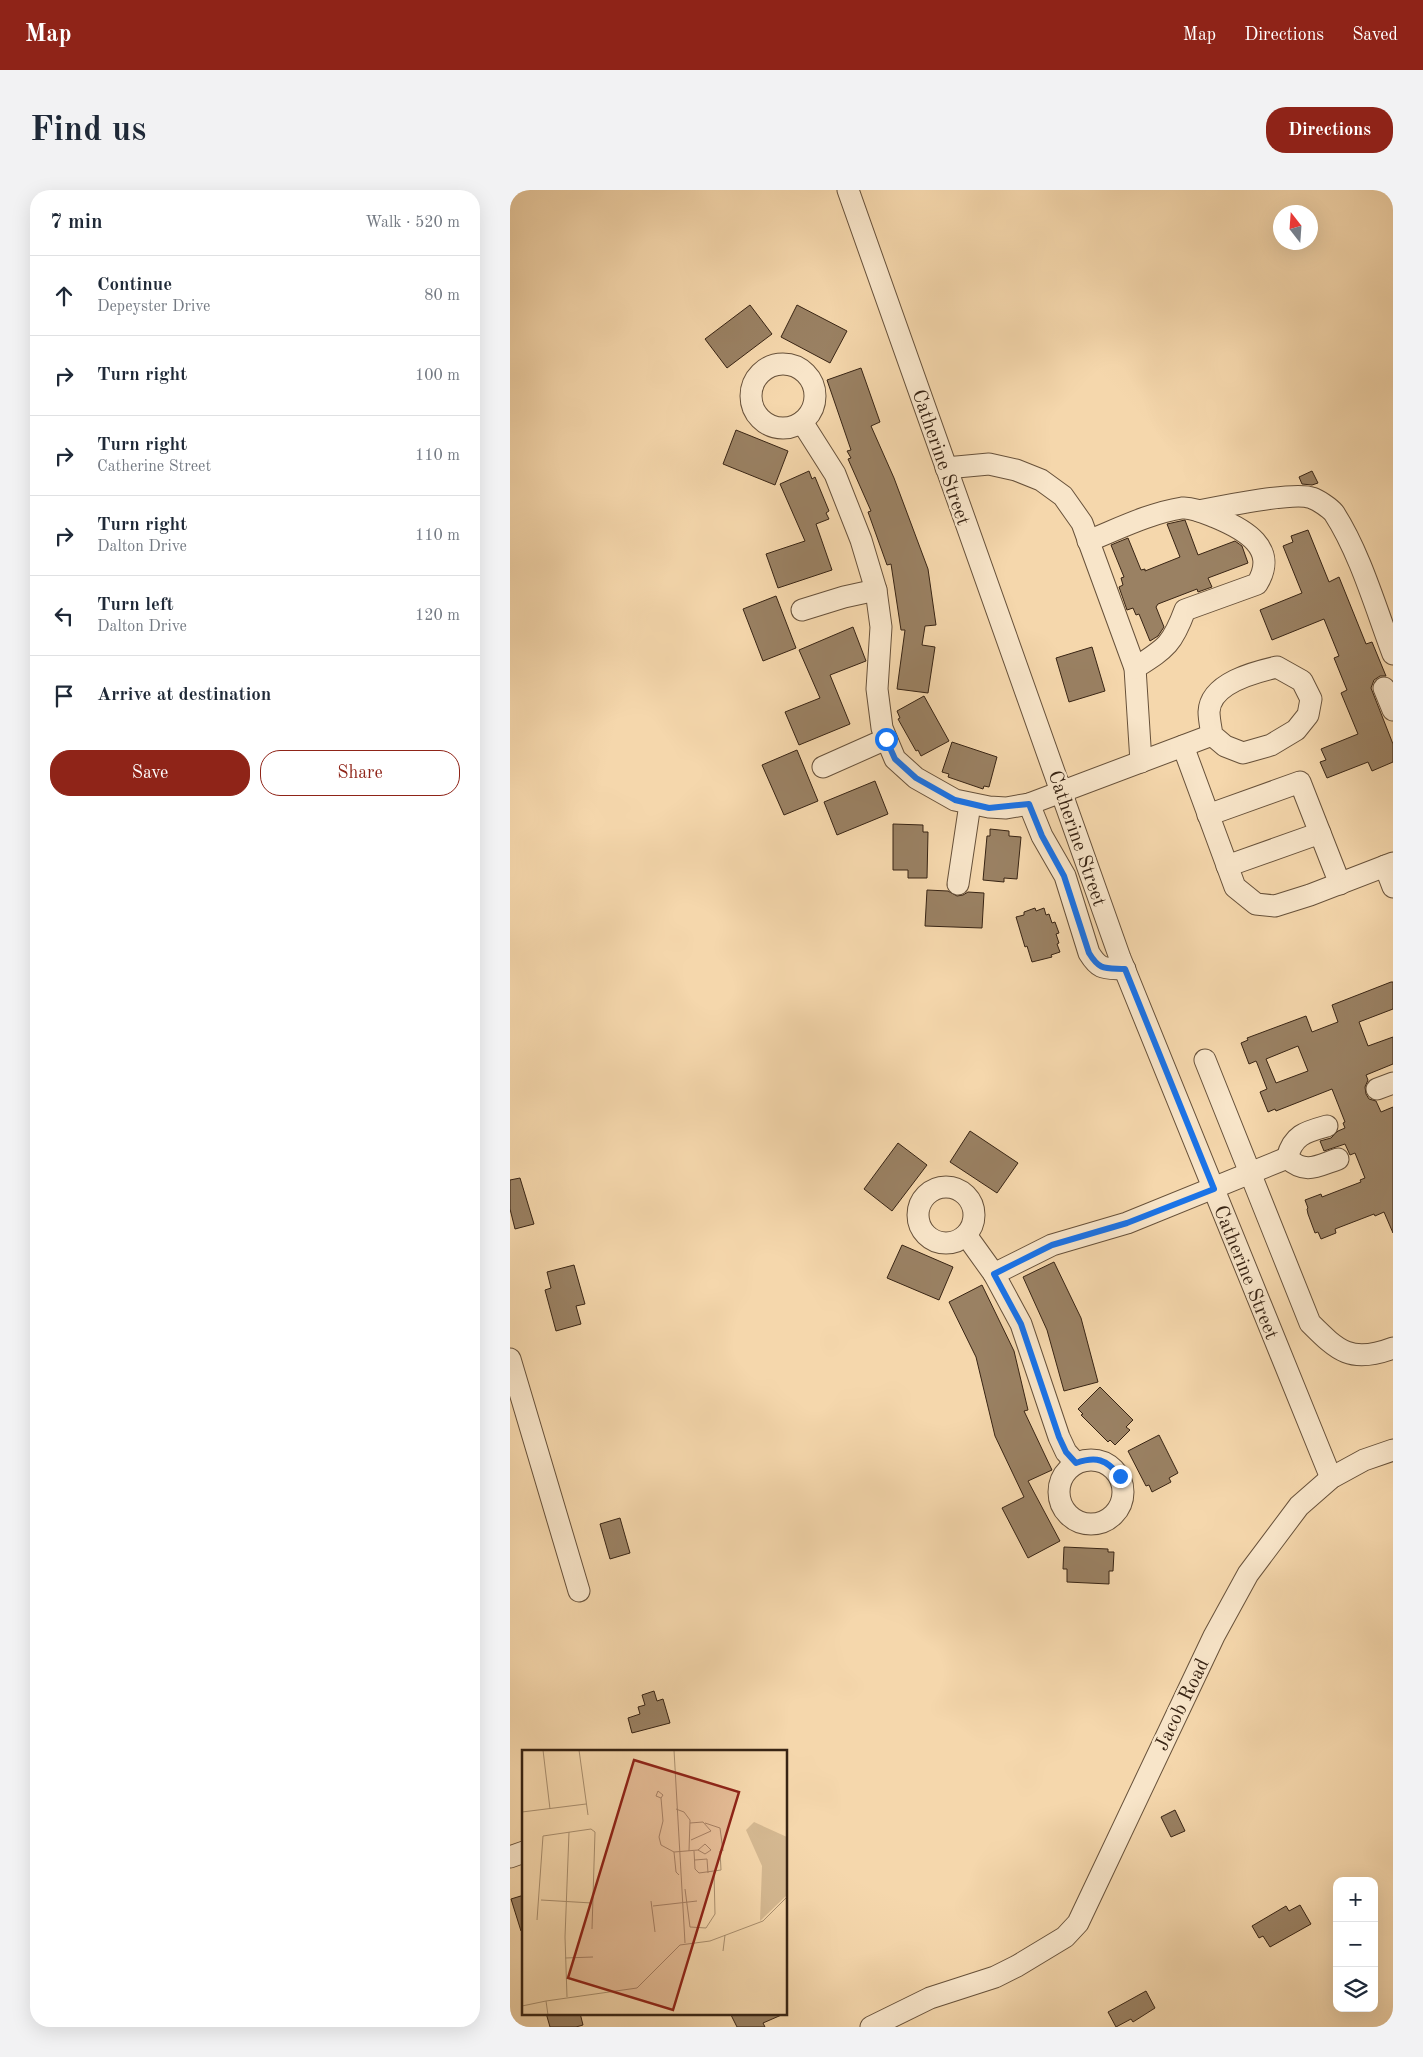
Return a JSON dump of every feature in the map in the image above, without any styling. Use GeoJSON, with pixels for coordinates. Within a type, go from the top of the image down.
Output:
{"type":"FeatureCollection","features":[{"type":"Feature","properties":{"kind":"street","name":"Catherine Street"},"geometry":{"type":"LineString","coordinates":[[848,190],[1125,969],[1331,1478]]}},
{"type":"Feature","properties":{"kind":"street"},"geometry":{"type":"LineString","coordinates":[[802,422],[836,474],[861,540],[876,590],[880,628],[877,689],[882,728],[895,759],[916,778],[955,800],[970,804],[998,808],[1029,804],[1212,735]]}},
{"type":"Feature","properties":{"kind":"street"},"geometry":{"type":"LineString","coordinates":[[946,468],[989,464],[1016,470],[1041,480],[1063,496],[1082,523],[1134,668],[1141,762]]}},
{"type":"Feature","properties":{"kind":"street"},"geometry":{"type":"LineString","coordinates":[[1199,511],[1276,499],[1311,497],[1333,511],[1357,559],[1393,654]]}},
{"type":"Feature","properties":{"kind":"street"},"geometry":{"type":"LineString","coordinates":[[1088,541],[1146,518],[1183,508],[1199,511],[1231,524],[1256,540],[1264,554],[1263,574],[1257,584],[1185,610],[1172,640],[1162,650],[1134,668]]}},
{"type":"Feature","properties":{"kind":"street"},"geometry":{"type":"LineString","coordinates":[[802,610],[844,597],[876,590]]}},
{"type":"Feature","properties":{"kind":"street"},"geometry":{"type":"LineString","coordinates":[[1277,667],[1302,682],[1311,699],[1308,715],[1296,730],[1271,746],[1243,753],[1225,746],[1212,735],[1209,710],[1216,696],[1229,684],[1253,673],[1277,667]]}},
{"type":"Feature","properties":{"kind":"street"},"geometry":{"type":"LineString","coordinates":[[1384,688],[1393,710]]}},
{"type":"Feature","properties":{"kind":"street"},"geometry":{"type":"LineString","coordinates":[[823,767],[886,739]]}},
{"type":"Feature","properties":{"kind":"street"},"geometry":{"type":"LineString","coordinates":[[1183,746],[1235,887],[1256,904],[1275,906],[1389,865],[1393,887]]}},
{"type":"Feature","properties":{"kind":"street"},"geometry":{"type":"LineString","coordinates":[[1208,815],[1300,782],[1340,884]]}},
{"type":"Feature","properties":{"kind":"street"},"geometry":{"type":"LineString","coordinates":[[958,884],[970,804]]}},
{"type":"Feature","properties":{"kind":"street"},"geometry":{"type":"LineString","coordinates":[[1029,804],[1042,836],[1064,876],[1089,953],[1096,964],[1105,968],[1125,969]]}},
{"type":"Feature","properties":{"kind":"street"},"geometry":{"type":"LineString","coordinates":[[1227,866],[1320,833]]}},
{"type":"Feature","properties":{"kind":"street"},"geometry":{"type":"LineString","coordinates":[[1205,1060],[1310,1323],[1334,1347],[1352,1355],[1381,1352],[1393,1348]]}},
{"type":"Feature","properties":{"kind":"street"},"geometry":{"type":"LineString","coordinates":[[1287,1158],[1290,1147],[1296,1139],[1307,1131],[1327,1126]]}},
{"type":"Feature","properties":{"kind":"street"},"geometry":{"type":"LineString","coordinates":[[994,1274],[1052,1245],[1127,1223],[1287,1158]]}},
{"type":"Feature","properties":{"kind":"street"},"geometry":{"type":"LineString","coordinates":[[1287,1158],[1295,1165],[1306,1169],[1338,1159]]}},
{"type":"Feature","properties":{"kind":"street"},"geometry":{"type":"LineString","coordinates":[[966,1235],[994,1274],[1021,1324],[1059,1437],[1066,1452],[1076,1463]]}},
{"type":"Feature","properties":{"kind":"street"},"geometry":{"type":"LineString","coordinates":[[510,1359],[514,1394],[579,1591]]}},
{"type":"Feature","properties":{"kind":"street","name":"Jacob Road"},"geometry":{"type":"LineString","coordinates":[[871,2027],[930,1998],[995,1977],[1017,1966],[1065,1937],[1078,1923],[1214,1636],[1248,1574],[1298,1506],[1331,1478],[1364,1460],[1393,1450]]}},
{"type":"Feature","properties":{"kind":"street"},"geometry":{"type":"LineString","coordinates":[[510,1857],[522,1853]]}},
{"type":"Feature","properties":{"kind":"building"},"geometry":{"type":"Polygon","coordinates":[[[750,305],[772,334],[727,368],[705,339],[750,305]]]}},
{"type":"Feature","properties":{"kind":"building"},"geometry":{"type":"Polygon","coordinates":[[[797,305],[847,331],[830,363],[781,337],[797,305]]]}},
{"type":"Feature","properties":{"kind":"building"},"geometry":{"type":"Polygon","coordinates":[[[861,368],[880,422],[871,426],[894,478],[928,569],[936,625],[925,626],[922,645],[935,647],[928,693],[897,689],[905,630],[901,630],[891,564],[887,565],[868,512],[871,511],[848,459],[851,458],[847,451],[851,450],[827,380],[861,368]]]}},
{"type":"Feature","properties":{"kind":"building"},"geometry":{"type":"Polygon","coordinates":[[[736,430],[788,451],[775,485],[723,464],[736,430]]]}},
{"type":"Feature","properties":{"kind":"building"},"geometry":{"type":"Polygon","coordinates":[[[809,471],[812,479],[815,477],[829,511],[826,513],[829,519],[816,524],[832,570],[778,588],[766,554],[805,541],[780,484],[809,471]]]}},
{"type":"Feature","properties":{"kind":"building"},"geometry":{"type":"Polygon","coordinates":[[[1312,471],[1318,483],[1312,485],[1302,484],[1299,477],[1312,471]]]}},
{"type":"Feature","properties":{"kind":"building"},"geometry":{"type":"Polygon","coordinates":[[[1185,520],[1198,555],[1235,541],[1242,546],[1248,563],[1208,578],[1212,587],[1198,592],[1197,589],[1158,604],[1156,607],[1164,627],[1158,636],[1150,641],[1139,614],[1136,615],[1133,608],[1127,610],[1119,587],[1123,585],[1121,578],[1124,577],[1111,545],[1128,538],[1141,570],[1145,569],[1145,571],[1180,557],[1167,524],[1185,520]]]}},
{"type":"Feature","properties":{"kind":"building"},"geometry":{"type":"Polygon","coordinates":[[[1308,530],[1329,582],[1339,577],[1366,644],[1372,642],[1386,676],[1380,676],[1374,680],[1371,688],[1393,744],[1393,762],[1372,771],[1368,762],[1327,778],[1320,762],[1326,760],[1321,749],[1358,734],[1341,693],[1347,690],[1334,658],[1339,656],[1324,619],[1272,640],[1260,610],[1302,593],[1283,546],[1293,542],[1291,536],[1308,530]]]}},
{"type":"Feature","properties":{"kind":"building"},"geometry":{"type":"Polygon","coordinates":[[[776,596],[796,648],[763,661],[743,609],[776,596]]]}},
{"type":"Feature","properties":{"kind":"building"},"geometry":{"type":"Polygon","coordinates":[[[853,627],[866,661],[830,675],[850,724],[799,745],[785,712],[820,698],[799,650],[853,627]]]}},
{"type":"Feature","properties":{"kind":"building"},"geometry":{"type":"Polygon","coordinates":[[[1092,647],[1105,691],[1069,702],[1056,658],[1092,647]]]}},
{"type":"Feature","properties":{"kind":"building"},"geometry":{"type":"Polygon","coordinates":[[[924,696],[949,741],[921,756],[918,750],[916,751],[898,719],[900,718],[897,711],[924,696]]]}},
{"type":"Feature","properties":{"kind":"building"},"geometry":{"type":"Polygon","coordinates":[[[952,742],[997,757],[989,787],[984,786],[983,789],[948,777],[949,774],[942,772],[952,742]]]}},
{"type":"Feature","properties":{"kind":"building"},"geometry":{"type":"Polygon","coordinates":[[[797,750],[818,801],[784,815],[762,765],[797,750]]]}},
{"type":"Feature","properties":{"kind":"building"},"geometry":{"type":"Polygon","coordinates":[[[875,781],[888,814],[837,835],[824,802],[875,781]]]}},
{"type":"Feature","properties":{"kind":"building"},"geometry":{"type":"Polygon","coordinates":[[[893,824],[923,825],[923,832],[928,832],[927,878],[908,878],[908,870],[893,870],[893,824]]]}},
{"type":"Feature","properties":{"kind":"building"},"geometry":{"type":"Polygon","coordinates":[[[990,829],[1009,831],[1009,836],[1021,837],[1017,879],[1004,878],[1004,882],[983,880],[987,836],[990,836],[990,829]]]}},
{"type":"Feature","properties":{"kind":"building"},"geometry":{"type":"Polygon","coordinates":[[[927,890],[948,891],[957,896],[968,892],[984,893],[982,928],[925,926],[927,890]]]}},
{"type":"Feature","properties":{"kind":"building"},"geometry":{"type":"Polygon","coordinates":[[[1035,908],[1036,911],[1044,908],[1046,915],[1049,914],[1052,923],[1055,922],[1059,933],[1056,934],[1060,952],[1051,955],[1052,957],[1032,962],[1027,946],[1025,947],[1016,917],[1024,915],[1024,912],[1035,908]]]}},
{"type":"Feature","properties":{"kind":"building"},"geometry":{"type":"Polygon","coordinates":[[[1393,982],[1393,1009],[1359,1022],[1368,1046],[1393,1037],[1393,1064],[1366,1075],[1368,1080],[1365,1087],[1369,1099],[1376,1101],[1381,1112],[1393,1107],[1393,1233],[1384,1212],[1335,1229],[1336,1233],[1321,1239],[1318,1232],[1315,1233],[1305,1200],[1321,1194],[1322,1197],[1361,1182],[1360,1180],[1365,1178],[1355,1153],[1350,1155],[1345,1144],[1324,1151],[1320,1141],[1331,1138],[1338,1131],[1345,1128],[1343,1123],[1345,1122],[1332,1089],[1276,1111],[1275,1109],[1268,1112],[1260,1092],[1267,1089],[1257,1063],[1256,1061],[1249,1064],[1241,1043],[1248,1040],[1247,1038],[1306,1016],[1312,1032],[1338,1022],[1332,1005],[1393,982]],[[1298,1046],[1266,1059],[1276,1083],[1308,1071],[1298,1046]]]}},
{"type":"Feature","properties":{"kind":"building"},"geometry":{"type":"Polygon","coordinates":[[[970,1131],[1018,1163],[997,1193],[950,1162],[970,1131]]]}},
{"type":"Feature","properties":{"kind":"building"},"geometry":{"type":"Polygon","coordinates":[[[898,1143],[927,1165],[892,1211],[864,1189],[898,1143]]]}},
{"type":"Feature","properties":{"kind":"building"},"geometry":{"type":"Polygon","coordinates":[[[520,1178],[534,1224],[515,1229],[510,1209],[510,1180],[520,1178]]]}},
{"type":"Feature","properties":{"kind":"building"},"geometry":{"type":"Polygon","coordinates":[[[902,1245],[953,1267],[939,1300],[887,1278],[902,1245]]]}},
{"type":"Feature","properties":{"kind":"building"},"geometry":{"type":"Polygon","coordinates":[[[1054,1262],[1081,1318],[1098,1382],[1064,1391],[1047,1330],[1023,1277],[1054,1262]]]}},
{"type":"Feature","properties":{"kind":"building"},"geometry":{"type":"Polygon","coordinates":[[[574,1265],[585,1304],[576,1306],[581,1324],[556,1331],[545,1290],[551,1288],[547,1272],[574,1265]]]}},
{"type":"Feature","properties":{"kind":"building"},"geometry":{"type":"Polygon","coordinates":[[[982,1285],[1014,1351],[1028,1410],[1024,1411],[1052,1470],[1028,1481],[1060,1541],[1028,1558],[1002,1508],[1024,1497],[995,1436],[976,1357],[949,1302],[982,1285]]]}},
{"type":"Feature","properties":{"kind":"building"},"geometry":{"type":"Polygon","coordinates":[[[1100,1387],[1133,1420],[1126,1427],[1130,1430],[1115,1445],[1110,1440],[1108,1442],[1081,1415],[1083,1414],[1078,1409],[1100,1387]]]}},
{"type":"Feature","properties":{"kind":"building"},"geometry":{"type":"Polygon","coordinates":[[[1159,1435],[1178,1473],[1169,1478],[1171,1482],[1152,1492],[1149,1485],[1146,1486],[1128,1451],[1159,1435]]]}},
{"type":"Feature","properties":{"kind":"building"},"geometry":{"type":"Polygon","coordinates":[[[620,1518],[630,1553],[610,1559],[600,1524],[620,1518]]]}},
{"type":"Feature","properties":{"kind":"building"},"geometry":{"type":"Polygon","coordinates":[[[1064,1547],[1108,1549],[1108,1552],[1114,1552],[1113,1571],[1109,1571],[1109,1584],[1067,1582],[1067,1569],[1063,1569],[1064,1547]]]}},
{"type":"Feature","properties":{"kind":"building"},"geometry":{"type":"Polygon","coordinates":[[[654,1691],[657,1701],[663,1699],[670,1723],[632,1733],[628,1718],[640,1714],[638,1707],[645,1705],[642,1695],[654,1691]]]}},
{"type":"Feature","properties":{"kind":"building"},"geometry":{"type":"Polygon","coordinates":[[[1175,1810],[1185,1831],[1171,1837],[1161,1817],[1175,1810]]]}},
{"type":"Feature","properties":{"kind":"building"},"geometry":{"type":"Polygon","coordinates":[[[522,1896],[522,1931],[521,1931],[511,1899],[522,1896]]]}},
{"type":"Feature","properties":{"kind":"building"},"geometry":{"type":"Polygon","coordinates":[[[1300,1905],[1311,1924],[1270,1947],[1263,1936],[1259,1938],[1252,1926],[1286,1906],[1289,1911],[1300,1905]]]}},
{"type":"Feature","properties":{"kind":"building"},"geometry":{"type":"Polygon","coordinates":[[[1146,1991],[1155,2008],[1133,2022],[1131,2019],[1116,2027],[1108,2012],[1146,1991]]]}},
{"type":"Feature","properties":{"kind":"building"},"geometry":{"type":"Polygon","coordinates":[[[546,2014],[580,2014],[583,2025],[576,2027],[550,2027],[546,2014]]]}},
{"type":"Feature","properties":{"kind":"building"},"geometry":{"type":"Polygon","coordinates":[[[730,2014],[784,2014],[763,2023],[765,2027],[737,2027],[730,2014]]]}},
{"type":"Feature","properties":{"kind":"route"},"geometry":{"type":"LineString","coordinates":[[886,739],[895,759],[916,778],[955,800],[989,808],[1006,808],[1029,804],[1042,836],[1064,876],[1089,953],[1096,964],[1105,968],[1125,969],[1214,1189],[1127,1223],[1052,1245],[994,1274],[1021,1324],[1037,1376],[1066,1452],[1076,1463],[1088,1459],[1100,1460],[1112,1466],[1120,1476]]}}]}
